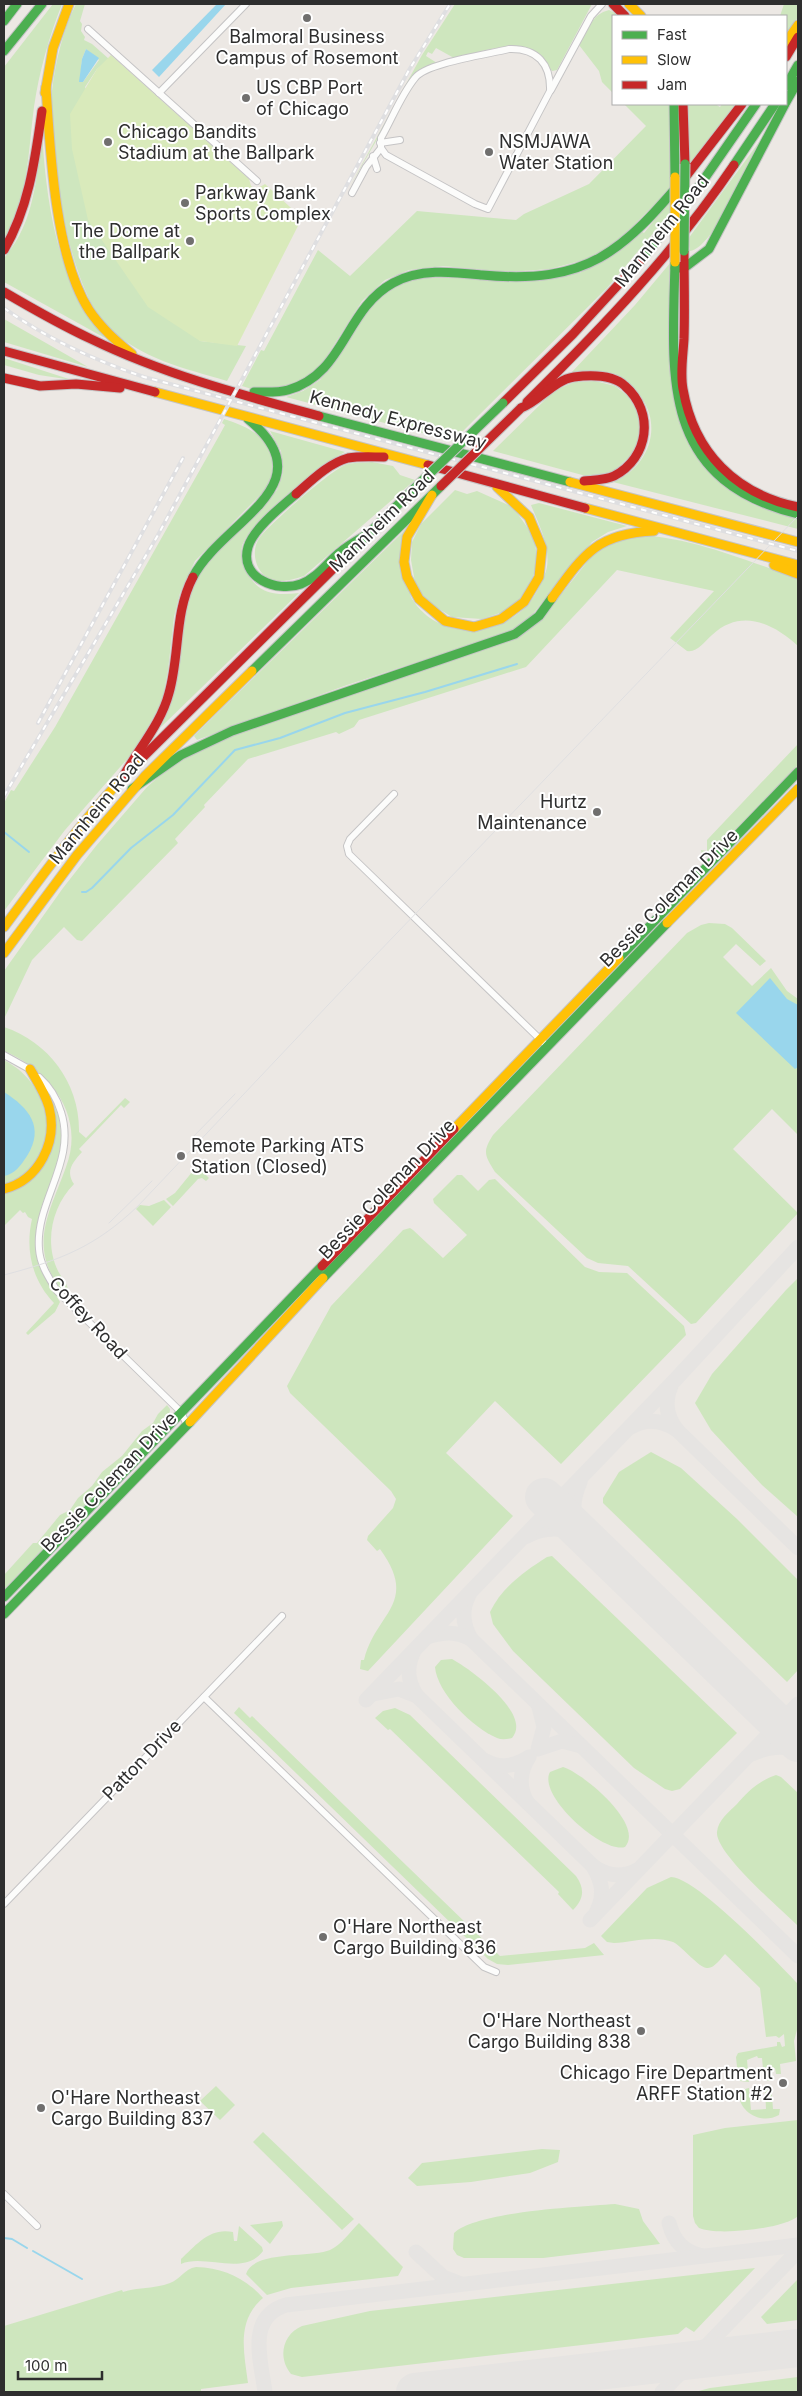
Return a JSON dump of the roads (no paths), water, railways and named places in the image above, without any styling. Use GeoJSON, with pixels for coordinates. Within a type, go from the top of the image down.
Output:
{"type":"FeatureCollection","features":[{"type":"Feature","properties":{"kind":"main road"},"geometry":{"type":"LineString","coordinates":[[4,21],[17,4]]}},
{"type":"Feature","properties":{"kind":"main road"},"geometry":{"type":"LineString","coordinates":[[4,51],[42,4]]}},
{"type":"Feature","properties":{"kind":"main road"},"geometry":{"type":"LineString","coordinates":[[4,250],[14,235],[26,203],[53,48],[70,4]]}},
{"type":"Feature","properties":{"kind":"main road"},"geometry":{"type":"LineString","coordinates":[[613,4],[624,15]]}},
{"type":"Feature","properties":{"kind":"main road"},"geometry":{"type":"LineString","coordinates":[[629,4],[640,15]]}},
{"type":"Feature","properties":{"kind":"main road"},"geometry":{"type":"LineString","coordinates":[[787,41],[798,25]]}},
{"type":"Feature","properties":{"kind":"main road"},"geometry":{"type":"LineString","coordinates":[[787,55],[798,37]]}},
{"type":"Feature","properties":{"kind":"main road"},"geometry":{"type":"LineString","coordinates":[[787,84],[798,66]]}},
{"type":"Feature","properties":{"kind":"main road"},"geometry":{"type":"LineString","coordinates":[[787,100],[798,81]]}},
{"type":"Feature","properties":{"kind":"main road"},"geometry":{"type":"LineString","coordinates":[[46,87],[49,159],[59,218],[74,279],[93,316],[106,332],[141,362]]}},
{"type":"Feature","properties":{"kind":"main road"},"geometry":{"type":"LineString","coordinates":[[674,105],[682,387],[688,414],[698,438],[716,462],[738,483],[760,496],[798,507]]}},
{"type":"Feature","properties":{"kind":"main road"},"geometry":{"type":"LineString","coordinates":[[684,105],[684,251],[678,266],[675,387],[682,418],[688,433],[707,463],[734,489],[755,501],[784,512],[798,514]]}},
{"type":"Feature","properties":{"kind":"main road"},"geometry":{"type":"LineString","coordinates":[[229,390],[272,393],[291,392],[314,380],[336,355],[354,323],[375,295],[394,282],[408,277],[420,273],[456,272],[530,277],[563,272],[606,256],[639,230],[702,158],[741,105]]}},
{"type":"Feature","properties":{"kind":"main road","name":"Mannheim Road"},"geometry":{"type":"LineString","coordinates":[[5,925],[58,854],[123,777],[368,534],[590,318],[653,246],[695,193],[755,105]]}},
{"type":"Feature","properties":{"kind":"main road","name":"Mannheim Road"},"geometry":{"type":"LineString","coordinates":[[4,953],[77,856],[132,789],[199,720],[521,408],[616,312],[687,230],[774,105]]}},
{"type":"Feature","properties":{"kind":"main road"},"geometry":{"type":"LineString","coordinates":[[678,266],[701,256],[714,240],[784,105]]}},
{"type":"Feature","properties":{"kind":"main road","name":"Kennedy Expressway"},"geometry":{"type":"LineString","coordinates":[[4,292],[66,328],[141,362],[229,390],[798,542]]}},
{"type":"Feature","properties":{"kind":"main road","name":"Kennedy Expressway"},"geometry":{"type":"LineString","coordinates":[[4,351],[798,565]]}},
{"type":"Feature","properties":{"kind":"main road"},"geometry":{"type":"LineString","coordinates":[[521,408],[538,400],[561,381],[582,375],[601,375],[611,378],[628,388],[637,397],[646,417],[646,437],[638,457],[631,466],[613,478],[586,481],[532,472]]}},
{"type":"Feature","properties":{"kind":"main road"},"geometry":{"type":"LineString","coordinates":[[4,378],[40,386],[101,385],[159,392]]}},
{"type":"Feature","properties":{"kind":"main road"},"geometry":{"type":"LineString","coordinates":[[123,777],[134,756],[153,732],[166,704],[173,677],[178,620],[191,582],[215,546],[263,499],[276,482],[278,462],[271,440],[244,416]]}},
{"type":"Feature","properties":{"kind":"main road"},"geometry":{"type":"LineString","coordinates":[[368,534],[345,548],[309,579],[291,587],[278,588],[269,586],[261,581],[249,565],[248,547],[257,533],[322,472],[333,464],[352,458],[392,456]]}},
{"type":"Feature","properties":{"kind":"main road"},"geometry":{"type":"LineString","coordinates":[[432,495],[426,508],[414,521],[407,538],[405,568],[413,591],[432,612],[445,621],[477,626],[498,622],[516,612],[536,586],[541,570],[542,550],[540,535],[525,511],[506,493],[484,481]]}},
{"type":"Feature","properties":{"kind":"main road"},"geometry":{"type":"LineString","coordinates":[[132,789],[180,755],[232,731],[515,634],[529,626],[539,616],[580,561],[593,547],[608,537],[621,532],[640,530],[676,531]]}},
{"type":"Feature","properties":{"kind":"main road"},"geometry":{"type":"LineString","coordinates":[[751,552],[778,567],[798,574]]}},
{"type":"Feature","properties":{"kind":"main road","name":"Bessie Coleman Drive"},"geometry":{"type":"LineString","coordinates":[[4,1597],[798,772]]}},
{"type":"Feature","properties":{"kind":"main road","name":"Bessie Coleman Drive"},"geometry":{"type":"LineString","coordinates":[[4,1614],[195,1417],[259,1345],[798,789]]}},
{"type":"Feature","properties":{"kind":"main road"},"geometry":{"type":"LineString","coordinates":[[4,1189],[21,1183],[32,1173],[42,1158],[49,1142],[51,1121],[47,1102],[30,1069]]}},
{"type":"Feature","properties":{"kind":"street"},"geometry":{"type":"LineString","coordinates":[[159,93],[246,4]]}},
{"type":"Feature","properties":{"kind":"street"},"geometry":{"type":"LineString","coordinates":[[380,146],[386,154],[403,164],[475,204],[488,209],[591,16],[602,4]]}},
{"type":"Feature","properties":{"kind":"street"},"geometry":{"type":"LineString","coordinates":[[88,29],[257,181]]}},
{"type":"Feature","properties":{"kind":"street"},"geometry":{"type":"LineString","coordinates":[[352,193],[380,146],[416,76],[426,69],[509,49],[523,49],[535,55],[544,65],[550,77],[550,91]]}},
{"type":"Feature","properties":{"kind":"street"},"geometry":{"type":"LineString","coordinates":[[380,146],[400,140]]}},
{"type":"Feature","properties":{"kind":"street"},"geometry":{"type":"LineString","coordinates":[[373,156],[377,169]]}},
{"type":"Feature","properties":{"kind":"street"},"geometry":{"type":"LineString","coordinates":[[394,794],[350,839],[347,846],[349,854],[547,1046]]}},
{"type":"Feature","properties":{"kind":"street","name":"Coffey Road"},"geometry":{"type":"LineString","coordinates":[[4,1055],[30,1069],[54,1095],[64,1121],[66,1135],[61,1166],[39,1233],[39,1251],[46,1273],[58,1291],[181,1412],[187,1425]]}},
{"type":"Feature","properties":{"kind":"street","name":"Coffey Road"},"geometry":{"type":"LineString","coordinates":[[181,1412],[195,1417]]}},
{"type":"Feature","properties":{"kind":"street","name":"Patton Drive"},"geometry":{"type":"LineString","coordinates":[[4,1904],[282,1616]]}},
{"type":"Feature","properties":{"kind":"street"},"geometry":{"type":"LineString","coordinates":[[204,1697],[484,1967],[496,1972]]}},
{"type":"Feature","properties":{"kind":"street"},"geometry":{"type":"LineString","coordinates":[[4,2194],[37,2226]]}},
{"type":"Feature","properties":{"kind":"water"},"geometry":{"type":"Polygon","coordinates":[[[217,4],[226,4],[159,77],[152,70],[217,4]]]}},
{"type":"Feature","properties":{"kind":"water"},"geometry":{"type":"Polygon","coordinates":[[[86,49],[99,58],[83,82],[79,82],[82,59],[86,49]]]}},
{"type":"Feature","properties":{"kind":"water"},"geometry":{"type":"Polygon","coordinates":[[[770,978],[787,999],[798,1005],[798,1067],[795,1069],[736,1013],[770,978]]]}},
{"type":"Feature","properties":{"kind":"water"},"geometry":{"type":"Polygon","coordinates":[[[4,1092],[21,1105],[32,1119],[35,1136],[32,1146],[22,1163],[15,1171],[4,1176],[4,1092]]]}},
{"type":"Feature","properties":{"kind":"waterway"},"geometry":{"type":"LineString","coordinates":[[82,892],[92,888],[131,848],[173,815],[235,750],[280,738],[345,713],[425,692],[517,664]]}},
{"type":"Feature","properties":{"kind":"waterway"},"geometry":{"type":"LineString","coordinates":[[4,832],[29,852]]}},
{"type":"Feature","properties":{"kind":"waterway"},"geometry":{"type":"LineString","coordinates":[[4,2238],[12,2239],[27,2248]]}},
{"type":"Feature","properties":{"kind":"waterway"},"geometry":{"type":"LineString","coordinates":[[33,2251],[82,2279]]}},
{"type":"Feature","properties":{"kind":"tram line"},"geometry":{"type":"LineString","coordinates":[[4,1275],[43,1264],[92,1242],[138,1206],[346,986],[798,516]]}},
{"type":"Feature","properties":{"kind":"tram line"},"geometry":{"type":"LineString","coordinates":[[193,1137],[235,1094]]}},
{"type":"Feature","properties":{"kind":"tram line"},"geometry":{"type":"LineString","coordinates":[[109,1223],[152,1181]]}},
{"type":"Feature","properties":{"kind":"railway"},"geometry":{"type":"LineString","coordinates":[[4,796],[158,535],[409,70],[450,4]]}},
{"type":"Feature","properties":{"kind":"railway"},"geometry":{"type":"LineString","coordinates":[[4,308],[71,348],[144,377],[798,551]]}},
{"type":"Feature","properties":{"kind":"railway"},"geometry":{"type":"LineString","coordinates":[[38,723],[183,458]]}},
{"type":"Feature","properties":{"kind":"place","name":"Balmoral Business Campus of Rosemont"},"geometry":{"type":"Point","coordinates":[307,18]}},
{"type":"Feature","properties":{"kind":"place","name":"US CBP Port of Chicago"},"geometry":{"type":"Point","coordinates":[246,98]}},
{"type":"Feature","properties":{"kind":"place","name":"Chicago Bandits Stadium at the Ballpark"},"geometry":{"type":"Point","coordinates":[108,142]}},
{"type":"Feature","properties":{"kind":"place","name":"NSMJAWA Water Station"},"geometry":{"type":"Point","coordinates":[489,152]}},
{"type":"Feature","properties":{"kind":"place","name":"Parkway Bank Sports Complex"},"geometry":{"type":"Point","coordinates":[185,203]}},
{"type":"Feature","properties":{"kind":"place","name":"The Dome at the Ballpark"},"geometry":{"type":"Point","coordinates":[190,241]}},
{"type":"Feature","properties":{"kind":"place","name":"Hurtz Maintenance"},"geometry":{"type":"Point","coordinates":[597,812]}},
{"type":"Feature","properties":{"kind":"place","name":"Remote Parking ATS Station (Closed)"},"geometry":{"type":"Point","coordinates":[181,1156]}},
{"type":"Feature","properties":{"kind":"place","name":"O'Hare Northeast Cargo Building 836"},"geometry":{"type":"Point","coordinates":[323,1937]}},
{"type":"Feature","properties":{"kind":"place","name":"O'Hare Northeast Cargo Building 838"},"geometry":{"type":"Point","coordinates":[641,2031]}},
{"type":"Feature","properties":{"kind":"place","name":"Chicago Fire Department ARFF Station #2"},"geometry":{"type":"Point","coordinates":[783,2083]}},
{"type":"Feature","properties":{"kind":"place","name":"O'Hare Northeast Cargo Building 837"},"geometry":{"type":"Point","coordinates":[41,2108]}}]}
